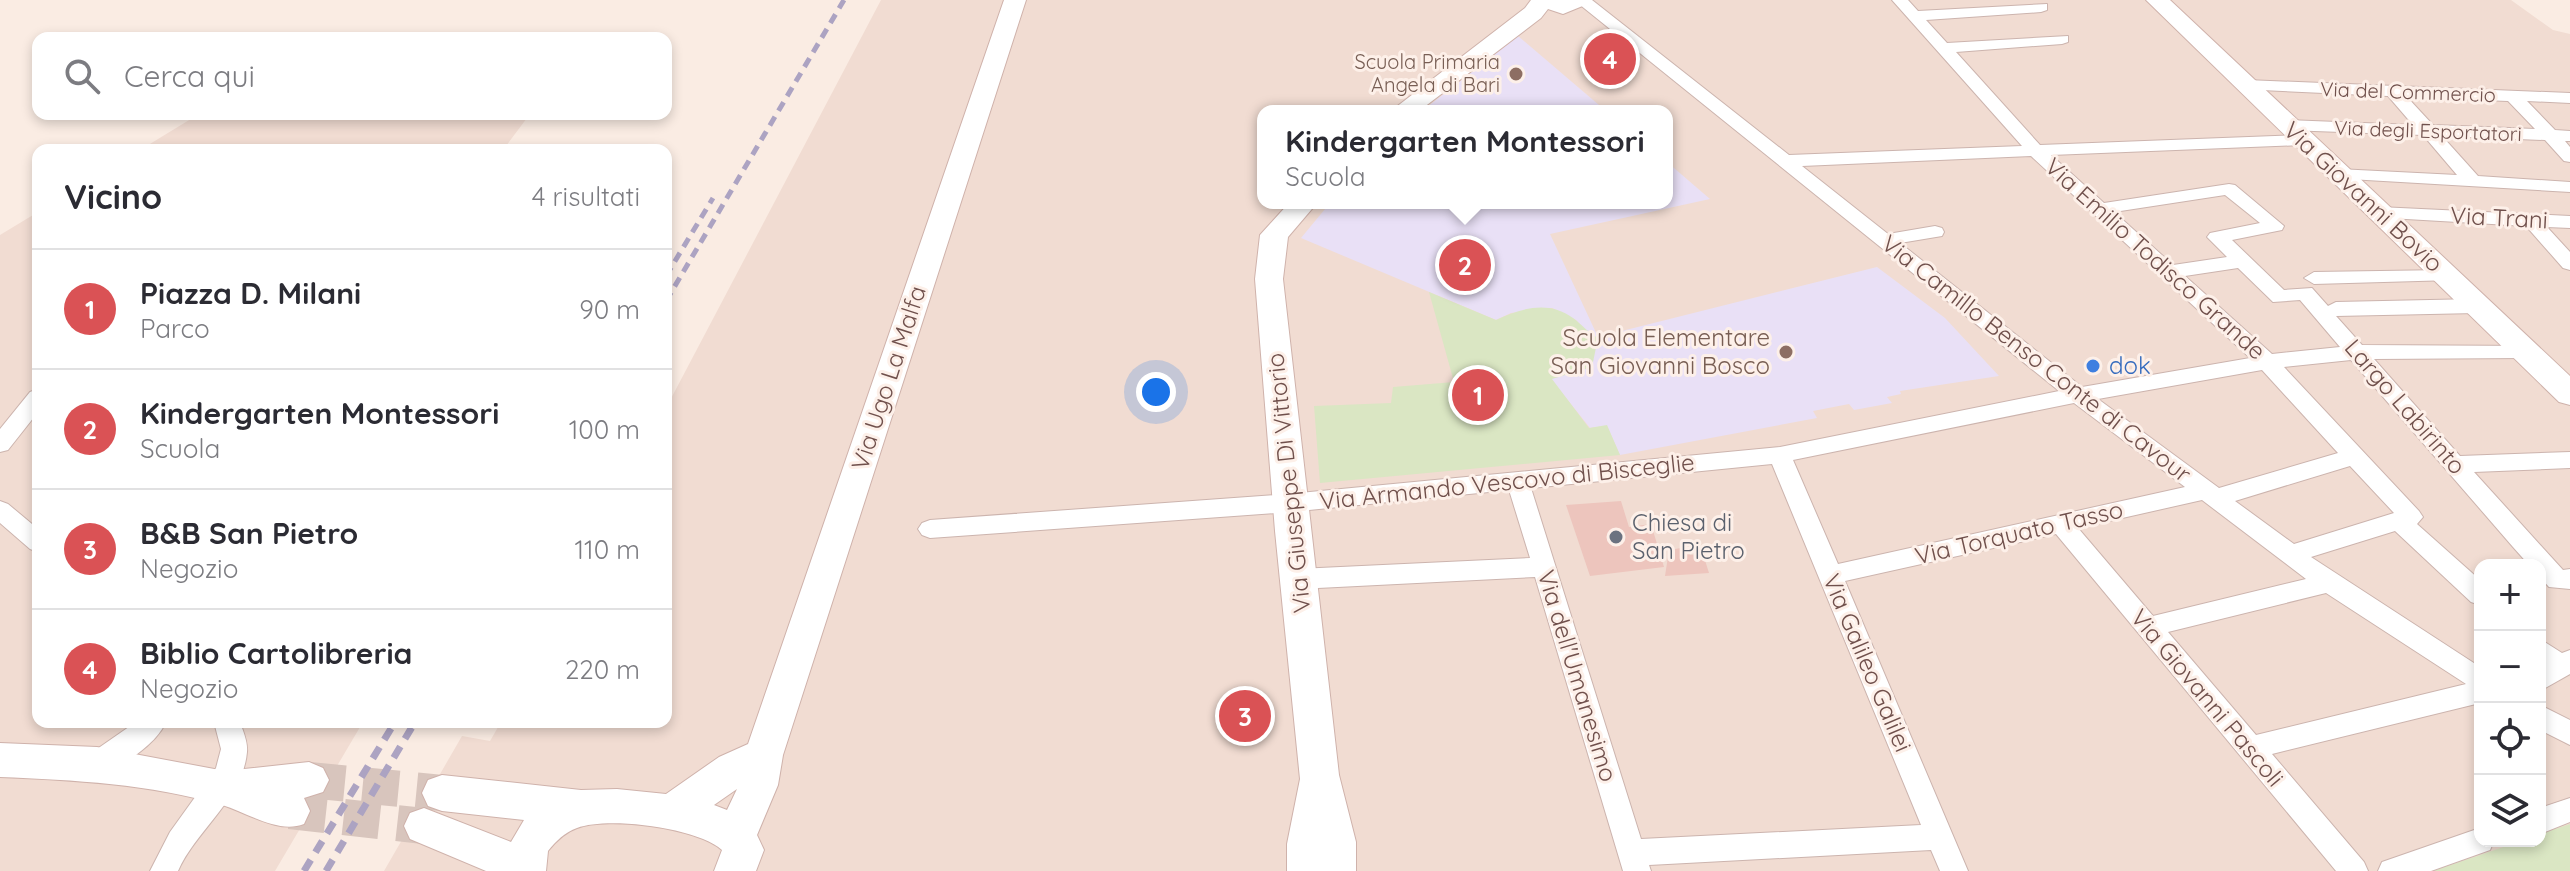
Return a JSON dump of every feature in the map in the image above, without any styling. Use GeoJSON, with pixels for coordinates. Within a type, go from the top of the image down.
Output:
{"type":"FeatureCollection","features":[{"type":"Feature","properties":{"kind":"main road","name":"Via Ugo La Malfa"},"geometry":{"type":"LineString","coordinates":[[737,862],[763,756],[1015,0]]}},
{"type":"Feature","properties":{"kind":"main road","name":"Via Giovanni Bovio"},"geometry":{"type":"LineString","coordinates":[[2157,0],[2570,394]]}},
{"type":"Feature","properties":{"kind":"main road"},"geometry":{"type":"LineString","coordinates":[[1412,105],[1558,4]]}},
{"type":"Feature","properties":{"kind":"main road","name":"Via Giuseppe Di Vittorio"},"geometry":{"type":"LineString","coordinates":[[1298,209],[1274,235],[1269,279],[1289,503],[1319,775],[1336,842],[1335,871]]}},
{"type":"Feature","properties":{"kind":"main road"},"geometry":{"type":"LineString","coordinates":[[672,812],[733,769],[763,756]]}},
{"type":"Feature","properties":{"kind":"main road"},"geometry":{"type":"LineString","coordinates":[[0,760],[97,764],[220,787],[299,796]]}},
{"type":"Feature","properties":{"kind":"main road","name":"Via Giuseppe Di Vittorio"},"geometry":{"type":"LineString","coordinates":[[1308,871],[1307,844],[1319,775]]}},
{"type":"Feature","properties":{"kind":"main road"},"geometry":{"type":"LineString","coordinates":[[583,808],[557,817],[537,832],[527,850],[525,869],[433,810],[583,808],[672,812],[710,820],[737,862]]}},
{"type":"Feature","properties":{"kind":"street","name":"Via Emilio Todisco Grande"},"geometry":{"type":"LineString","coordinates":[[1900,0],[2036,151],[2267,362],[2355,456],[2405,519],[2474,589]]}},
{"type":"Feature","properties":{"kind":"street","name":"Via Camillo Benso Conte di Cavour"},"geometry":{"type":"LineString","coordinates":[[1558,4],[1605,19],[2078,395],[2329,583],[2474,676]]}},
{"type":"Feature","properties":{"kind":"street"},"geometry":{"type":"LineString","coordinates":[[1914,16],[2041,7]]}},
{"type":"Feature","properties":{"kind":"street"},"geometry":{"type":"LineString","coordinates":[[1943,48],[2062,39]]}},
{"type":"Feature","properties":{"kind":"street","name":"Via del Commercio"},"geometry":{"type":"LineString","coordinates":[[2246,85],[2570,98]]}},
{"type":"Feature","properties":{"kind":"street"},"geometry":{"type":"LineString","coordinates":[[2393,91],[2472,181]]}},
{"type":"Feature","properties":{"kind":"street"},"geometry":{"type":"LineString","coordinates":[[2513,96],[2570,157]]}},
{"type":"Feature","properties":{"kind":"street","name":"Via degli Esportatori"},"geometry":{"type":"LineString","coordinates":[[1784,161],[2036,151],[2294,132],[2428,131],[2570,136]]}},
{"type":"Feature","properties":{"kind":"street"},"geometry":{"type":"LineString","coordinates":[[2338,174],[2570,187]]}},
{"type":"Feature","properties":{"kind":"street","name":"Largo Labirinto"},"geometry":{"type":"LineString","coordinates":[[2100,209],[2229,189],[2275,226],[2217,237],[2280,297],[2305,293],[2454,464],[2564,580]]}},
{"type":"Feature","properties":{"kind":"street","name":"Via Trani"},"geometry":{"type":"LineString","coordinates":[[2379,213],[2570,222]]}},
{"type":"Feature","properties":{"kind":"street"},"geometry":{"type":"LineString","coordinates":[[2531,220],[2570,264]]}},
{"type":"Feature","properties":{"kind":"street"},"geometry":{"type":"LineString","coordinates":[[1884,240],[1935,232]]}},
{"type":"Feature","properties":{"kind":"street"},"geometry":{"type":"LineString","coordinates":[[2169,272],[2240,261]]}},
{"type":"Feature","properties":{"kind":"street"},"geometry":{"type":"LineString","coordinates":[[2314,278],[2446,276]]}},
{"type":"Feature","properties":{"kind":"street"},"geometry":{"type":"LineString","coordinates":[[2336,309],[2477,306]]}},
{"type":"Feature","properties":{"kind":"street","name":"Via Armando Vescovo di Bisceglie"},"geometry":{"type":"LineString","coordinates":[[930,529],[1289,503],[1780,455],[2078,395],[2267,362],[2358,352],[2525,351]]}},
{"type":"Feature","properties":{"kind":"street"},"geometry":{"type":"LineString","coordinates":[[0,444],[32,404]]}},
{"type":"Feature","properties":{"kind":"street","name":"Via Galileo Galilei"},"geometry":{"type":"LineString","coordinates":[[1780,455],[1954,871]]}},
{"type":"Feature","properties":{"kind":"street","name":"Via Torquato Tasso"},"geometry":{"type":"LineString","coordinates":[[1831,575],[2061,524],[2211,495],[2355,456]]}},
{"type":"Feature","properties":{"kind":"street"},"geometry":{"type":"LineString","coordinates":[[2454,464],[2570,460]]}},
{"type":"Feature","properties":{"kind":"street","name":"Via dell'Umanesimo"},"geometry":{"type":"LineString","coordinates":[[1518,481],[1634,862]]}},
{"type":"Feature","properties":{"kind":"street"},"geometry":{"type":"LineString","coordinates":[[0,510],[32,538]]}},
{"type":"Feature","properties":{"kind":"street"},"geometry":{"type":"LineString","coordinates":[[2290,554],[2405,519]]}},
{"type":"Feature","properties":{"kind":"street","name":"Via Giovanni Pascoli"},"geometry":{"type":"LineString","coordinates":[[2061,524],[2354,871]]}},
{"type":"Feature","properties":{"kind":"street"},"geometry":{"type":"LineString","coordinates":[[1298,579],[1544,567]]}},
{"type":"Feature","properties":{"kind":"street"},"geometry":{"type":"LineString","coordinates":[[2148,627],[2329,583]]}},
{"type":"Feature","properties":{"kind":"street"},"geometry":{"type":"LineString","coordinates":[[2250,748],[2474,693]]}},
{"type":"Feature","properties":{"kind":"street"},"geometry":{"type":"LineString","coordinates":[[2546,720],[2570,734]]}},
{"type":"Feature","properties":{"kind":"street"},"geometry":{"type":"LineString","coordinates":[[97,764],[147,728]]}},
{"type":"Feature","properties":{"kind":"street"},"geometry":{"type":"LineString","coordinates":[[164,871],[192,821],[220,787],[234,751],[228,728]]}},
{"type":"Feature","properties":{"kind":"street"},"geometry":{"type":"LineString","coordinates":[[2546,819],[2570,810]]}},
{"type":"Feature","properties":{"kind":"street"},"geometry":{"type":"LineString","coordinates":[[1634,862],[1940,837]]}},
{"type":"Feature","properties":{"kind":"street"},"geometry":{"type":"LineString","coordinates":[[2392,871],[2474,843]]}},
{"type":"Feature","properties":{"kind":"shaded area"},"geometry":{"type":"Polygon","coordinates":[[[881,0],[2511,0],[2553,30],[2570,34],[2570,871],[384,871],[462,736],[490,741],[498,728],[672,728],[672,397],[881,0]]]}},
{"type":"Feature","properties":{"kind":"shaded area","name":"Scuola Primaria Angela di Bari"},"geometry":{"type":"Polygon","coordinates":[[[1518,36],[1599,105],[1430,105],[1518,36]]]}},
{"type":"Feature","properties":{"kind":"shaded area"},"geometry":{"type":"Polygon","coordinates":[[[189,120],[526,120],[508,144],[150,144],[189,120]]]}},
{"type":"Feature","properties":{"kind":"shaded area","name":"Scuola Elementare San Giovanni Bosco"},"geometry":{"type":"Polygon","coordinates":[[[1673,167],[1710,199],[1673,207],[1673,167]]]}},
{"type":"Feature","properties":{"kind":"shaded area","name":"Scuola Elementare San Giovanni Bosco"},"geometry":{"type":"Polygon","coordinates":[[[1325,209],[1664,209],[1550,234],[1598,337],[1877,267],[1945,318],[1999,376],[1900,391],[1901,394],[1887,397],[1892,403],[1854,410],[1849,404],[1813,411],[1817,418],[1620,455],[1607,426],[1590,428],[1551,379],[1586,331],[1576,320],[1552,308],[1511,313],[1496,320],[1301,238],[1325,209]]]}},
{"type":"Feature","properties":{"kind":"shaded area"},"geometry":{"type":"Polygon","coordinates":[[[32,216],[32,728],[359,728],[275,871],[0,871],[0,235],[32,216]]]}},
{"type":"Feature","properties":{"kind":"green space"},"geometry":{"type":"Polygon","coordinates":[[[1429,292],[1496,320],[1525,309],[1554,309],[1564,312],[1598,338],[1592,367],[1552,379],[1589,428],[1607,425],[1620,455],[1320,483],[1314,406],[1391,403],[1393,387],[1454,382],[1429,292]]]}},
{"type":"Feature","properties":{"kind":"green space"},"geometry":{"type":"Polygon","coordinates":[[[2570,824],[2570,871],[2433,871],[2503,847],[2546,847],[2546,832],[2570,824]]]}},
{"type":"Feature","properties":{"kind":"building","name":"Chiesa di San Pietro"},"geometry":{"type":"Polygon","coordinates":[[[1621,501],[1629,527],[1651,524],[1664,567],[1590,576],[1566,505],[1621,501]]]}},
{"type":"Feature","properties":{"kind":"building"},"geometry":{"type":"Polygon","coordinates":[[[1687,547],[1690,555],[1703,554],[1709,573],[1665,576],[1669,550],[1687,547]]]}},
{"type":"Feature","properties":{"kind":"tunnel"},"geometry":{"type":"LineString","coordinates":[[309,780],[442,793]]}},
{"type":"Feature","properties":{"kind":"tunnel"},"geometry":{"type":"LineString","coordinates":[[290,811],[424,826]]}},
{"type":"Feature","properties":{"kind":"railway"},"geometry":{"type":"LineString","coordinates":[[672,291],[844,0]]}},
{"type":"Feature","properties":{"kind":"railway"},"geometry":{"type":"LineString","coordinates":[[672,266],[713,198]]}},
{"type":"Feature","properties":{"kind":"railway"},"geometry":{"type":"LineString","coordinates":[[304,871],[391,728]]}},
{"type":"Feature","properties":{"kind":"railway"},"geometry":{"type":"LineString","coordinates":[[326,871],[411,728]]}},
{"type":"Feature","properties":{"kind":"place","name":"Biblio Cartolibreria"},"geometry":{"type":"Point","coordinates":[1610,59]}},
{"type":"Feature","properties":{"kind":"place","name":"Scuola Primaria Angela di Bari"},"geometry":{"type":"Point","coordinates":[1516,74]}},
{"type":"Feature","properties":{"kind":"place","name":"Kindergarten Montessori"},"geometry":{"type":"Point","coordinates":[1465,265]}},
{"type":"Feature","properties":{"kind":"place","name":"Scuola Elementare San Giovanni Bosco"},"geometry":{"type":"Point","coordinates":[1786,352]}},
{"type":"Feature","properties":{"kind":"place","name":"dok"},"geometry":{"type":"Point","coordinates":[2093,366]}},
{"type":"Feature","properties":{"kind":"place","name":"Piazza D. Milani"},"geometry":{"type":"Point","coordinates":[1478,395]}},
{"type":"Feature","properties":{"kind":"place","name":"Chiesa di San Pietro"},"geometry":{"type":"Point","coordinates":[1616,537]}},
{"type":"Feature","properties":{"kind":"place","name":"B&B San Pietro"},"geometry":{"type":"Point","coordinates":[1245,716]}}]}
